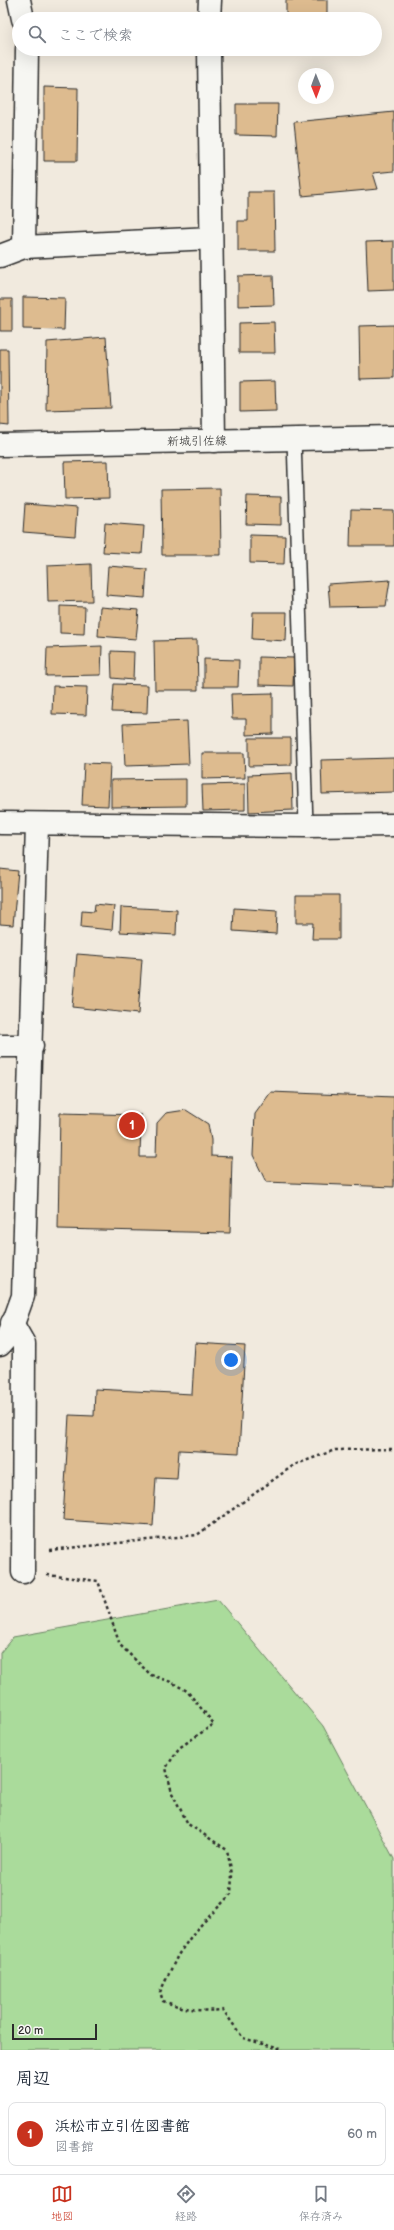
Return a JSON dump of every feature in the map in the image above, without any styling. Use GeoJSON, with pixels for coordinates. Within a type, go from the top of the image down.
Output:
{"type":"FeatureCollection","features":[{"type":"Feature","properties":{"kind":"street"},"geometry":{"type":"LineString","coordinates":[[19,0],[22,12]]}},
{"type":"Feature","properties":{"kind":"street"},"geometry":{"type":"LineString","coordinates":[[209,12],[210,0]]}},
{"type":"Feature","properties":{"kind":"street"},"geometry":{"type":"LineString","coordinates":[[24,247],[27,56]]}},
{"type":"Feature","properties":{"kind":"street"},"geometry":{"type":"LineString","coordinates":[[209,56],[214,441]]}},
{"type":"Feature","properties":{"kind":"street"},"geometry":{"type":"LineString","coordinates":[[0,256],[24,247],[211,238]]}},
{"type":"Feature","properties":{"kind":"street","name":"新城引佐線"},"geometry":{"type":"LineString","coordinates":[[0,445],[394,437]]}},
{"type":"Feature","properties":{"kind":"street"},"geometry":{"type":"LineString","coordinates":[[0,823],[37,825],[394,825]]}},
{"type":"Feature","properties":{"kind":"street"},"geometry":{"type":"LineString","coordinates":[[0,1345],[10,1335],[12,1323],[23,1296],[32,1046],[37,825]]}},
{"type":"Feature","properties":{"kind":"street"},"geometry":{"type":"LineString","coordinates":[[0,1046],[32,1046]]}},
{"type":"Feature","properties":{"kind":"street"},"geometry":{"type":"LineString","coordinates":[[12,1323],[24,1344],[23,1572]]}},
{"type":"Feature","properties":{"kind":"lane"},"geometry":{"type":"LineString","coordinates":[[294,438],[306,826]]}},
{"type":"Feature","properties":{"kind":"path"},"geometry":{"type":"LineString","coordinates":[[23,1572],[41,1550],[197,1535],[294,1465],[335,1450],[394,1449]]}},
{"type":"Feature","properties":{"kind":"path"},"geometry":{"type":"LineString","coordinates":[[23,1572],[98,1581],[120,1645],[151,1675],[172,1682],[187,1691],[214,1724],[179,1748],[166,1768],[172,1793],[188,1824],[227,1850],[232,1874],[230,1894],[195,1931],[178,1955],[160,1992],[163,2001],[182,2008],[201,2012],[223,2010],[243,2038],[283,2050]]}},
{"type":"Feature","properties":{"kind":"green space"},"geometry":{"type":"Polygon","coordinates":[[[218,1600],[323,1726],[394,1859],[394,2050],[0,2050],[0,1653],[13,1637],[218,1600]]]}},
{"type":"Feature","properties":{"kind":"building"},"geometry":{"type":"Polygon","coordinates":[[[286,0],[327,0],[327,12],[286,12],[286,0]]]}},
{"type":"Feature","properties":{"kind":"building"},"geometry":{"type":"Polygon","coordinates":[[[44,87],[78,88],[77,161],[44,161],[44,87]]]}},
{"type":"Feature","properties":{"kind":"building"},"geometry":{"type":"Polygon","coordinates":[[[236,104],[278,104],[277,136],[236,135],[236,104]]]}},
{"type":"Feature","properties":{"kind":"building"},"geometry":{"type":"Polygon","coordinates":[[[394,112],[394,171],[373,173],[378,189],[302,196],[294,122],[394,112]]]}},
{"type":"Feature","properties":{"kind":"building"},"geometry":{"type":"Polygon","coordinates":[[[248,192],[274,192],[275,251],[238,251],[238,221],[248,221],[248,192]]]}},
{"type":"Feature","properties":{"kind":"building"},"geometry":{"type":"Polygon","coordinates":[[[394,241],[394,290],[368,291],[366,242],[394,241]]]}},
{"type":"Feature","properties":{"kind":"building"},"geometry":{"type":"Polygon","coordinates":[[[273,275],[274,305],[238,306],[238,276],[273,275]]]}},
{"type":"Feature","properties":{"kind":"building"},"geometry":{"type":"Polygon","coordinates":[[[23,297],[65,298],[64,330],[23,329],[23,297]]]}},
{"type":"Feature","properties":{"kind":"building"},"geometry":{"type":"Polygon","coordinates":[[[0,299],[12,299],[12,331],[0,331],[0,299]]]}},
{"type":"Feature","properties":{"kind":"building"},"geometry":{"type":"Polygon","coordinates":[[[274,322],[275,353],[239,353],[239,323],[274,322]]]}},
{"type":"Feature","properties":{"kind":"building"},"geometry":{"type":"Polygon","coordinates":[[[394,325],[394,378],[360,379],[359,326],[394,325]]]}},
{"type":"Feature","properties":{"kind":"building"},"geometry":{"type":"Polygon","coordinates":[[[106,337],[111,408],[46,410],[47,342],[106,337]]]}},
{"type":"Feature","properties":{"kind":"building"},"geometry":{"type":"Polygon","coordinates":[[[0,349],[8,349],[9,426],[0,425],[0,349]]]}},
{"type":"Feature","properties":{"kind":"building"},"geometry":{"type":"Polygon","coordinates":[[[275,381],[276,411],[240,412],[240,382],[275,381]]]}},
{"type":"Feature","properties":{"kind":"building"},"geometry":{"type":"Polygon","coordinates":[[[108,461],[109,498],[65,499],[64,462],[108,461]]]}},
{"type":"Feature","properties":{"kind":"building"},"geometry":{"type":"Polygon","coordinates":[[[220,488],[221,555],[162,555],[161,489],[220,488]]]}},
{"type":"Feature","properties":{"kind":"building"},"geometry":{"type":"Polygon","coordinates":[[[247,496],[281,497],[281,525],[246,524],[247,496]]]}},
{"type":"Feature","properties":{"kind":"building"},"geometry":{"type":"Polygon","coordinates":[[[25,504],[77,508],[75,536],[23,532],[25,504]]]}},
{"type":"Feature","properties":{"kind":"building"},"geometry":{"type":"Polygon","coordinates":[[[351,510],[394,511],[394,546],[350,546],[351,510]]]}},
{"type":"Feature","properties":{"kind":"building"},"geometry":{"type":"Polygon","coordinates":[[[105,523],[144,526],[142,554],[103,552],[105,523]]]}},
{"type":"Feature","properties":{"kind":"building"},"geometry":{"type":"Polygon","coordinates":[[[250,535],[285,536],[284,564],[250,563],[250,535]]]}},
{"type":"Feature","properties":{"kind":"building"},"geometry":{"type":"Polygon","coordinates":[[[91,564],[92,601],[48,602],[47,566],[91,564]]]}},
{"type":"Feature","properties":{"kind":"building"},"geometry":{"type":"Polygon","coordinates":[[[108,566],[147,569],[145,598],[106,595],[108,566]]]}},
{"type":"Feature","properties":{"kind":"building"},"geometry":{"type":"Polygon","coordinates":[[[390,580],[386,606],[330,607],[328,584],[390,580]]]}},
{"type":"Feature","properties":{"kind":"building"},"geometry":{"type":"Polygon","coordinates":[[[60,606],[85,607],[84,634],[60,633],[60,606]]]}},
{"type":"Feature","properties":{"kind":"building"},"geometry":{"type":"Polygon","coordinates":[[[100,607],[139,610],[136,639],[98,636],[100,607]]]}},
{"type":"Feature","properties":{"kind":"building"},"geometry":{"type":"Polygon","coordinates":[[[253,612],[287,612],[286,641],[252,639],[253,612]]]}},
{"type":"Feature","properties":{"kind":"building"},"geometry":{"type":"Polygon","coordinates":[[[197,640],[198,690],[155,690],[154,641],[197,640]]]}},
{"type":"Feature","properties":{"kind":"building"},"geometry":{"type":"Polygon","coordinates":[[[102,646],[101,675],[46,676],[47,648],[102,646]]]}},
{"type":"Feature","properties":{"kind":"building"},"geometry":{"type":"Polygon","coordinates":[[[111,651],[134,652],[133,680],[112,678],[111,651]]]}},
{"type":"Feature","properties":{"kind":"building"},"geometry":{"type":"Polygon","coordinates":[[[259,657],[294,658],[293,686],[259,685],[259,657]]]}},
{"type":"Feature","properties":{"kind":"building"},"geometry":{"type":"Polygon","coordinates":[[[204,659],[239,660],[238,687],[204,687],[204,659]]]}},
{"type":"Feature","properties":{"kind":"building"},"geometry":{"type":"Polygon","coordinates":[[[114,684],[148,685],[147,713],[112,712],[114,684]]]}},
{"type":"Feature","properties":{"kind":"building"},"geometry":{"type":"Polygon","coordinates":[[[53,686],[87,687],[86,715],[52,714],[53,686]]]}},
{"type":"Feature","properties":{"kind":"building"},"geometry":{"type":"Polygon","coordinates":[[[273,693],[273,734],[246,735],[246,719],[232,719],[231,694],[273,693]]]}},
{"type":"Feature","properties":{"kind":"building"},"geometry":{"type":"Polygon","coordinates":[[[187,721],[189,764],[125,766],[123,724],[187,721]]]}},
{"type":"Feature","properties":{"kind":"building"},"geometry":{"type":"Polygon","coordinates":[[[249,738],[291,738],[291,765],[249,766],[249,738]]]}},
{"type":"Feature","properties":{"kind":"building"},"geometry":{"type":"Polygon","coordinates":[[[202,753],[244,753],[245,778],[202,779],[202,753]]]}},
{"type":"Feature","properties":{"kind":"building"},"geometry":{"type":"Polygon","coordinates":[[[394,758],[394,792],[322,794],[321,760],[394,758]]]}},
{"type":"Feature","properties":{"kind":"building"},"geometry":{"type":"Polygon","coordinates":[[[84,763],[110,764],[108,806],[82,805],[84,763]]]}},
{"type":"Feature","properties":{"kind":"building"},"geometry":{"type":"Polygon","coordinates":[[[292,773],[293,810],[249,812],[248,775],[292,773]]]}},
{"type":"Feature","properties":{"kind":"building"},"geometry":{"type":"Polygon","coordinates":[[[186,779],[186,806],[111,807],[111,780],[186,779]]]}},
{"type":"Feature","properties":{"kind":"building"},"geometry":{"type":"Polygon","coordinates":[[[245,784],[245,810],[203,811],[202,785],[245,784]]]}},
{"type":"Feature","properties":{"kind":"building"},"geometry":{"type":"Polygon","coordinates":[[[0,869],[18,871],[13,925],[0,924],[0,869]]]}},
{"type":"Feature","properties":{"kind":"building"},"geometry":{"type":"Polygon","coordinates":[[[296,895],[339,895],[339,939],[312,939],[313,923],[296,923],[296,895]]]}},
{"type":"Feature","properties":{"kind":"building"},"geometry":{"type":"Polygon","coordinates":[[[95,904],[114,906],[112,930],[81,927],[82,911],[94,912],[95,904]]]}},
{"type":"Feature","properties":{"kind":"building"},"geometry":{"type":"Polygon","coordinates":[[[121,907],[177,910],[176,935],[120,932],[121,907]]]}},
{"type":"Feature","properties":{"kind":"building"},"geometry":{"type":"Polygon","coordinates":[[[234,908],[277,911],[276,934],[233,931],[234,908]]]}},
{"type":"Feature","properties":{"kind":"building"},"geometry":{"type":"Polygon","coordinates":[[[77,954],[142,959],[138,1014],[72,1007],[77,954]]]}},
{"type":"Feature","properties":{"kind":"building"},"geometry":{"type":"Polygon","coordinates":[[[271,1092],[394,1097],[394,1187],[266,1182],[253,1155],[255,1114],[271,1092]]]}},
{"type":"Feature","properties":{"kind":"building"},"geometry":{"type":"Polygon","coordinates":[[[186,1110],[208,1124],[211,1140],[211,1156],[232,1157],[230,1233],[58,1229],[60,1113],[141,1115],[140,1157],[156,1157],[157,1123],[166,1113],[186,1110]]]}},
{"type":"Feature","properties":{"kind":"building"},"geometry":{"type":"Polygon","coordinates":[[[195,1343],[245,1346],[239,1453],[179,1450],[177,1479],[156,1478],[153,1526],[63,1520],[69,1415],[94,1416],[95,1389],[192,1394],[195,1343]]]}},
{"type":"Feature","properties":{"kind":"place","name":"浜松市立引佐図書館"},"geometry":{"type":"Point","coordinates":[132,1125]}}]}
